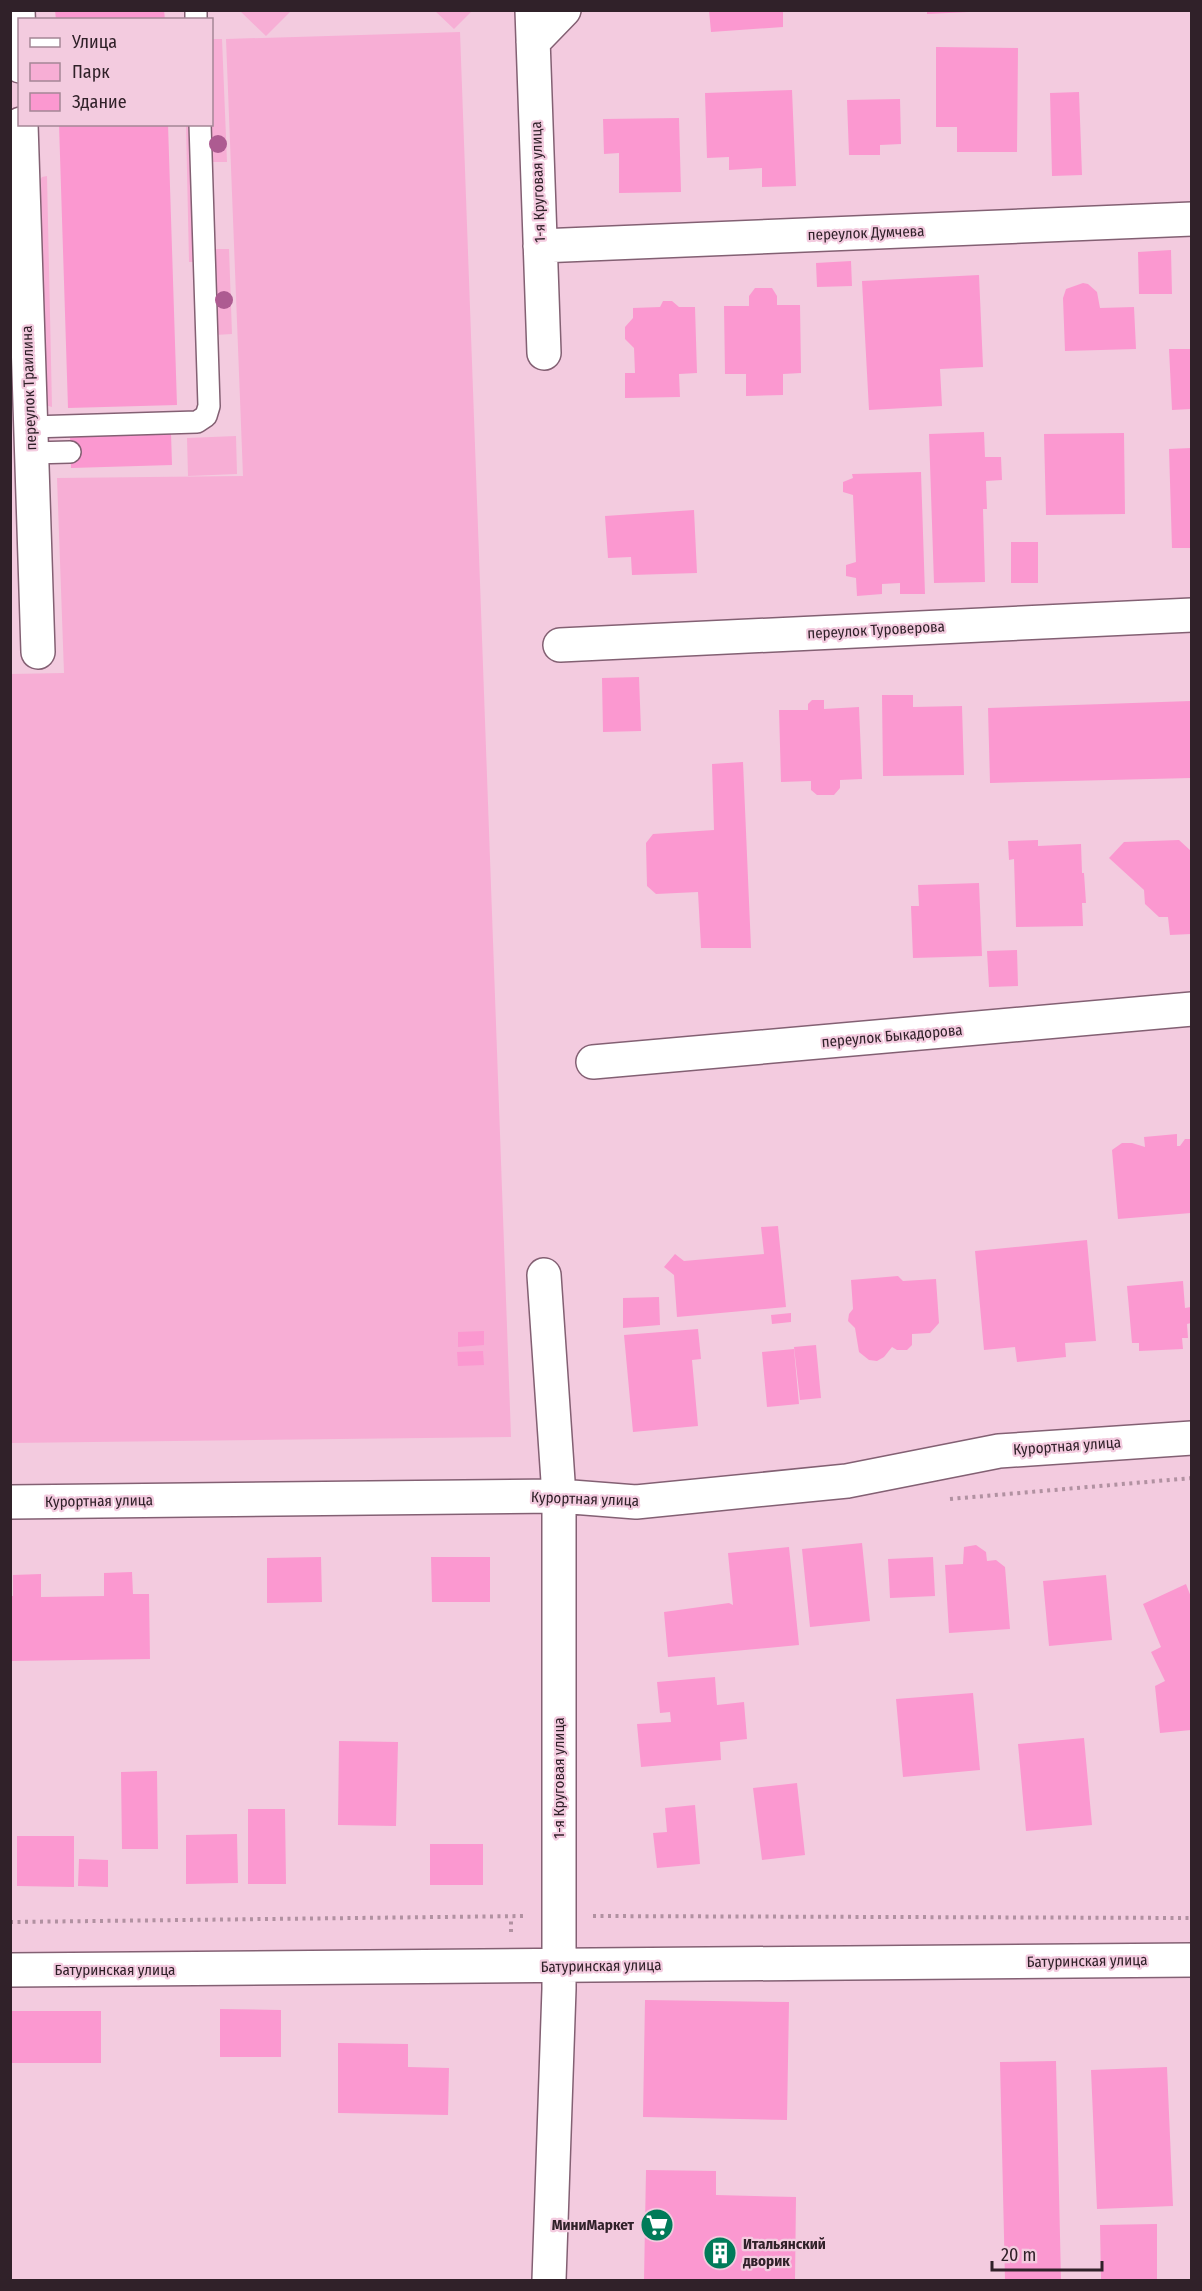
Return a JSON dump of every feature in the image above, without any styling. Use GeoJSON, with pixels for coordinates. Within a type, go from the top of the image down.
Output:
{"type":"FeatureCollection","features":[{"type":"Feature","properties":{"kind":"street"},"geometry":{"type":"LineString","coordinates":[[532,26],[564,10]]}},
{"type":"Feature","properties":{"kind":"street","name":"1-я Круговая улица"},"geometry":{"type":"LineString","coordinates":[[532,26],[544,353]]}},
{"type":"Feature","properties":{"kind":"street","name":"переулок Траилина"},"geometry":{"type":"LineString","coordinates":[[21,126],[19,302],[31,440],[38,652]]}},
{"type":"Feature","properties":{"kind":"street","name":"переулок Думчева"},"geometry":{"type":"LineString","coordinates":[[540,246],[1191,219]]}},
{"type":"Feature","properties":{"kind":"street","name":"переулок Туроверова"},"geometry":{"type":"LineString","coordinates":[[561,645],[1191,615]]}},
{"type":"Feature","properties":{"kind":"street","name":"переулок Быкадорова"},"geometry":{"type":"LineString","coordinates":[[593,1062],[1191,1009]]}},
{"type":"Feature","properties":{"kind":"street","name":"1-я Круговая улица"},"geometry":{"type":"LineString","coordinates":[[544,1275],[559,1497],[559,1966],[549,2280]]}},
{"type":"Feature","properties":{"kind":"street","name":"Курортная улица"},"geometry":{"type":"LineString","coordinates":[[10,1502],[559,1497],[636,1502],[847,1481],[999,1451],[1191,1438]]}},
{"type":"Feature","properties":{"kind":"street","name":"Батуринская улица"},"geometry":{"type":"LineString","coordinates":[[10,1970],[1191,1960]]}},
{"type":"Feature","properties":{"kind":"lane"},"geometry":{"type":"LineString","coordinates":[[31,440],[197,422],[206,416],[209,406],[200,126]]}},
{"type":"Feature","properties":{"kind":"lane"},"geometry":{"type":"LineString","coordinates":[[31,440],[70,452]]}},
{"type":"Feature","properties":{"kind":"path"},"geometry":{"type":"LineString","coordinates":[[949,1499],[1191,1478]]}},
{"type":"Feature","properties":{"kind":"path"},"geometry":{"type":"LineString","coordinates":[[10,1922],[559,1916],[1191,1918]]}},
{"type":"Feature","properties":{"kind":"green space"},"geometry":{"type":"Polygon","coordinates":[[[240,11],[291,11],[266,36],[240,11]]]}},
{"type":"Feature","properties":{"kind":"green space"},"geometry":{"type":"Polygon","coordinates":[[[435,11],[472,11],[454,29],[435,11]]]}},
{"type":"Feature","properties":{"kind":"green space"},"geometry":{"type":"Polygon","coordinates":[[[460,32],[511,1437],[11,1443],[10,674],[64,673],[57,478],[243,476],[226,39],[460,32]]]}},
{"type":"Feature","properties":{"kind":"green space"},"geometry":{"type":"Polygon","coordinates":[[[213,39],[222,39],[227,162],[209,162],[208,126],[213,126],[213,39]]]}},
{"type":"Feature","properties":{"kind":"green space"},"geometry":{"type":"Polygon","coordinates":[[[186,126],[195,126],[197,262],[189,262],[186,126]]]}},
{"type":"Feature","properties":{"kind":"green space"},"geometry":{"type":"Polygon","coordinates":[[[47,176],[52,407],[45,405],[38,183],[42,177],[47,176]]]}},
{"type":"Feature","properties":{"kind":"green space"},"geometry":{"type":"Polygon","coordinates":[[[212,249],[229,249],[232,334],[215,335],[212,249]]]}},
{"type":"Feature","properties":{"kind":"green space"},"geometry":{"type":"Polygon","coordinates":[[[236,436],[237,474],[188,476],[187,438],[236,436]]]}},
{"type":"Feature","properties":{"kind":"building"},"geometry":{"type":"Polygon","coordinates":[[[55,10],[164,10],[165,18],[56,18],[55,10]]]}},
{"type":"Feature","properties":{"kind":"building"},"geometry":{"type":"Polygon","coordinates":[[[709,10],[783,10],[783,27],[711,32],[709,10]]]}},
{"type":"Feature","properties":{"kind":"building"},"geometry":{"type":"Polygon","coordinates":[[[927,10],[969,10],[969,12],[927,14],[927,10]]]}},
{"type":"Feature","properties":{"kind":"building"},"geometry":{"type":"Polygon","coordinates":[[[936,47],[1018,48],[1017,152],[957,152],[957,127],[936,127],[936,47]]]}},
{"type":"Feature","properties":{"kind":"building"},"geometry":{"type":"Polygon","coordinates":[[[792,90],[796,186],[762,187],[762,168],[729,170],[729,157],[707,158],[705,93],[792,90]]]}},
{"type":"Feature","properties":{"kind":"building"},"geometry":{"type":"Polygon","coordinates":[[[1079,92],[1082,175],[1052,176],[1050,93],[1079,92]]]}},
{"type":"Feature","properties":{"kind":"building"},"geometry":{"type":"Polygon","coordinates":[[[900,99],[901,144],[880,145],[880,155],[849,155],[847,100],[900,99]]]}},
{"type":"Feature","properties":{"kind":"building"},"geometry":{"type":"Polygon","coordinates":[[[679,118],[681,192],[619,193],[619,153],[604,154],[603,119],[679,118]]]}},
{"type":"Feature","properties":{"kind":"building"},"geometry":{"type":"Polygon","coordinates":[[[59,126],[168,126],[177,405],[68,408],[59,126]]]}},
{"type":"Feature","properties":{"kind":"building"},"geometry":{"type":"Polygon","coordinates":[[[1171,250],[1172,294],[1139,294],[1138,252],[1171,250]]]}},
{"type":"Feature","properties":{"kind":"building"},"geometry":{"type":"Polygon","coordinates":[[[851,261],[852,286],[817,287],[816,263],[851,261]]]}},
{"type":"Feature","properties":{"kind":"building"},"geometry":{"type":"Polygon","coordinates":[[[979,275],[983,367],[940,369],[942,406],[869,410],[862,281],[979,275]]]}},
{"type":"Feature","properties":{"kind":"building"},"geometry":{"type":"Polygon","coordinates":[[[1083,283],[1088,284],[1097,292],[1100,308],[1134,307],[1136,349],[1065,351],[1063,298],[1066,289],[1083,283]]]}},
{"type":"Feature","properties":{"kind":"building"},"geometry":{"type":"Polygon","coordinates":[[[755,288],[772,288],[777,296],[777,305],[800,305],[801,373],[783,374],[783,395],[746,396],[746,374],[725,374],[724,306],[749,306],[749,296],[755,288]]]}},
{"type":"Feature","properties":{"kind":"building"},"geometry":{"type":"Polygon","coordinates":[[[663,301],[672,301],[679,307],[695,307],[697,373],[679,374],[680,397],[625,398],[625,373],[635,373],[634,348],[625,339],[625,327],[633,318],[633,308],[660,307],[663,301]]]}},
{"type":"Feature","properties":{"kind":"building"},"geometry":{"type":"Polygon","coordinates":[[[1169,349],[1191,349],[1191,409],[1172,410],[1169,349]]]}},
{"type":"Feature","properties":{"kind":"building"},"geometry":{"type":"Polygon","coordinates":[[[984,432],[985,457],[1001,457],[1002,480],[986,481],[987,509],[983,509],[985,582],[934,583],[929,434],[984,432]]]}},
{"type":"Feature","properties":{"kind":"building"},"geometry":{"type":"Polygon","coordinates":[[[171,433],[172,465],[71,468],[70,436],[171,433]]]}},
{"type":"Feature","properties":{"kind":"building"},"geometry":{"type":"Polygon","coordinates":[[[1124,433],[1125,514],[1046,515],[1044,434],[1124,433]]]}},
{"type":"Feature","properties":{"kind":"building"},"geometry":{"type":"Polygon","coordinates":[[[1191,448],[1191,548],[1172,548],[1169,449],[1191,448]]]}},
{"type":"Feature","properties":{"kind":"building"},"geometry":{"type":"Polygon","coordinates":[[[921,472],[925,594],[900,594],[900,583],[882,584],[882,594],[857,596],[856,578],[846,576],[846,565],[856,562],[853,495],[843,492],[843,482],[853,478],[852,474],[921,472]]]}},
{"type":"Feature","properties":{"kind":"building"},"geometry":{"type":"Polygon","coordinates":[[[694,510],[697,573],[632,575],[631,557],[608,558],[605,516],[694,510]]]}},
{"type":"Feature","properties":{"kind":"building"},"geometry":{"type":"Polygon","coordinates":[[[1011,542],[1038,542],[1038,583],[1011,583],[1011,542]]]}},
{"type":"Feature","properties":{"kind":"building"},"geometry":{"type":"Polygon","coordinates":[[[639,677],[641,731],[603,732],[602,678],[639,677]]]}},
{"type":"Feature","properties":{"kind":"building"},"geometry":{"type":"Polygon","coordinates":[[[882,695],[913,695],[913,707],[962,706],[964,775],[883,776],[882,695]]]}},
{"type":"Feature","properties":{"kind":"building"},"geometry":{"type":"Polygon","coordinates":[[[812,700],[824,700],[824,709],[859,707],[862,779],[840,780],[840,788],[834,795],[817,795],[811,790],[811,781],[781,782],[779,710],[808,710],[808,704],[812,700]]]}},
{"type":"Feature","properties":{"kind":"building"},"geometry":{"type":"Polygon","coordinates":[[[1191,701],[1191,778],[990,783],[988,708],[1191,701]]]}},
{"type":"Feature","properties":{"kind":"building"},"geometry":{"type":"Polygon","coordinates":[[[743,762],[751,948],[701,948],[698,892],[656,894],[647,886],[646,843],[653,834],[714,830],[712,764],[743,762]]]}},
{"type":"Feature","properties":{"kind":"building"},"geometry":{"type":"Polygon","coordinates":[[[1038,840],[1038,846],[1081,844],[1086,903],[1082,903],[1083,926],[1016,927],[1014,859],[1009,860],[1008,841],[1038,840]]]}},
{"type":"Feature","properties":{"kind":"building"},"geometry":{"type":"Polygon","coordinates":[[[1179,840],[1191,851],[1191,934],[1170,935],[1168,917],[1159,917],[1145,904],[1144,890],[1109,858],[1124,842],[1179,840]]]}},
{"type":"Feature","properties":{"kind":"building"},"geometry":{"type":"Polygon","coordinates":[[[979,883],[982,956],[913,958],[911,906],[919,906],[918,885],[979,883]]]}},
{"type":"Feature","properties":{"kind":"building"},"geometry":{"type":"Polygon","coordinates":[[[1017,950],[1018,986],[989,987],[987,951],[1017,950]]]}},
{"type":"Feature","properties":{"kind":"building"},"geometry":{"type":"Polygon","coordinates":[[[1177,1134],[1177,1146],[1180,1146],[1185,1139],[1191,1139],[1191,1213],[1118,1219],[1112,1150],[1122,1143],[1145,1147],[1144,1137],[1177,1134]]]}},
{"type":"Feature","properties":{"kind":"building"},"geometry":{"type":"Polygon","coordinates":[[[778,1226],[786,1307],[677,1317],[674,1275],[664,1267],[675,1254],[684,1261],[764,1254],[761,1227],[778,1226]]]}},
{"type":"Feature","properties":{"kind":"building"},"geometry":{"type":"Polygon","coordinates":[[[1087,1240],[1096,1341],[1065,1343],[1066,1357],[1017,1362],[1015,1347],[984,1350],[975,1251],[1087,1240]]]}},
{"type":"Feature","properties":{"kind":"building"},"geometry":{"type":"Polygon","coordinates":[[[898,1276],[903,1281],[936,1279],[939,1323],[930,1333],[912,1334],[912,1345],[907,1350],[897,1350],[892,1347],[884,1357],[877,1361],[869,1360],[859,1352],[855,1328],[848,1321],[853,1309],[851,1280],[898,1276]]]}},
{"type":"Feature","properties":{"kind":"building"},"geometry":{"type":"Polygon","coordinates":[[[1183,1281],[1185,1308],[1191,1307],[1191,1323],[1187,1324],[1188,1338],[1182,1338],[1183,1349],[1139,1351],[1139,1343],[1132,1343],[1127,1286],[1183,1281]]]}},
{"type":"Feature","properties":{"kind":"building"},"geometry":{"type":"Polygon","coordinates":[[[659,1297],[660,1325],[623,1328],[623,1298],[659,1297]]]}},
{"type":"Feature","properties":{"kind":"building"},"geometry":{"type":"Polygon","coordinates":[[[791,1313],[791,1322],[772,1324],[771,1315],[791,1313]]]}},
{"type":"Feature","properties":{"kind":"building"},"geometry":{"type":"Polygon","coordinates":[[[698,1329],[701,1359],[692,1360],[698,1426],[633,1432],[624,1335],[698,1329]]]}},
{"type":"Feature","properties":{"kind":"building"},"geometry":{"type":"Polygon","coordinates":[[[484,1331],[484,1345],[458,1347],[458,1332],[484,1331]]]}},
{"type":"Feature","properties":{"kind":"building"},"geometry":{"type":"Polygon","coordinates":[[[816,1345],[821,1398],[800,1400],[794,1347],[816,1345]]]}},
{"type":"Feature","properties":{"kind":"building"},"geometry":{"type":"Polygon","coordinates":[[[794,1349],[799,1404],[767,1407],[762,1352],[794,1349]]]}},
{"type":"Feature","properties":{"kind":"building"},"geometry":{"type":"Polygon","coordinates":[[[483,1351],[484,1365],[458,1366],[457,1352],[483,1351]]]}},
{"type":"Feature","properties":{"kind":"building"},"geometry":{"type":"Polygon","coordinates":[[[862,1543],[870,1621],[810,1627],[802,1549],[862,1543]]]}},
{"type":"Feature","properties":{"kind":"building"},"geometry":{"type":"Polygon","coordinates":[[[976,1545],[986,1552],[987,1561],[996,1560],[1005,1567],[1010,1629],[949,1633],[945,1565],[963,1564],[964,1547],[976,1545]]]}},
{"type":"Feature","properties":{"kind":"building"},"geometry":{"type":"Polygon","coordinates":[[[789,1547],[799,1645],[668,1657],[664,1612],[729,1603],[733,1605],[728,1553],[789,1547]]]}},
{"type":"Feature","properties":{"kind":"building"},"geometry":{"type":"Polygon","coordinates":[[[321,1557],[322,1602],[267,1603],[267,1558],[321,1557]]]}},
{"type":"Feature","properties":{"kind":"building"},"geometry":{"type":"Polygon","coordinates":[[[431,1557],[490,1557],[490,1602],[432,1602],[431,1557]]]}},
{"type":"Feature","properties":{"kind":"building"},"geometry":{"type":"Polygon","coordinates":[[[933,1557],[935,1596],[890,1598],[888,1559],[933,1557]]]}},
{"type":"Feature","properties":{"kind":"building"},"geometry":{"type":"Polygon","coordinates":[[[132,1572],[133,1594],[149,1594],[150,1659],[10,1661],[10,1596],[13,1596],[13,1575],[41,1574],[41,1597],[104,1596],[104,1573],[132,1572]]]}},
{"type":"Feature","properties":{"kind":"building"},"geometry":{"type":"Polygon","coordinates":[[[1106,1575],[1112,1640],[1049,1646],[1043,1581],[1106,1575]]]}},
{"type":"Feature","properties":{"kind":"building"},"geometry":{"type":"Polygon","coordinates":[[[1186,1584],[1191,1597],[1191,1730],[1160,1733],[1155,1686],[1165,1681],[1151,1652],[1161,1647],[1143,1604],[1186,1584]]]}},
{"type":"Feature","properties":{"kind":"building"},"geometry":{"type":"Polygon","coordinates":[[[715,1677],[717,1705],[744,1702],[747,1739],[720,1742],[721,1760],[641,1767],[637,1724],[671,1722],[670,1712],[660,1713],[657,1682],[715,1677]]]}},
{"type":"Feature","properties":{"kind":"building"},"geometry":{"type":"Polygon","coordinates":[[[973,1693],[980,1770],[903,1777],[896,1699],[973,1693]]]}},
{"type":"Feature","properties":{"kind":"building"},"geometry":{"type":"Polygon","coordinates":[[[1084,1738],[1092,1825],[1026,1831],[1018,1744],[1084,1738]]]}},
{"type":"Feature","properties":{"kind":"building"},"geometry":{"type":"Polygon","coordinates":[[[339,1741],[398,1742],[396,1826],[338,1825],[339,1741]]]}},
{"type":"Feature","properties":{"kind":"building"},"geometry":{"type":"Polygon","coordinates":[[[157,1771],[158,1849],[122,1849],[121,1772],[157,1771]]]}},
{"type":"Feature","properties":{"kind":"building"},"geometry":{"type":"Polygon","coordinates":[[[797,1783],[805,1855],[762,1860],[753,1788],[797,1783]]]}},
{"type":"Feature","properties":{"kind":"building"},"geometry":{"type":"Polygon","coordinates":[[[695,1805],[700,1864],[657,1868],[653,1833],[667,1832],[665,1808],[695,1805]]]}},
{"type":"Feature","properties":{"kind":"building"},"geometry":{"type":"Polygon","coordinates":[[[248,1809],[285,1809],[286,1884],[248,1884],[248,1809]]]}},
{"type":"Feature","properties":{"kind":"building"},"geometry":{"type":"Polygon","coordinates":[[[237,1834],[238,1883],[186,1884],[186,1835],[237,1834]]]}},
{"type":"Feature","properties":{"kind":"building"},"geometry":{"type":"Polygon","coordinates":[[[17,1836],[74,1836],[74,1887],[17,1886],[17,1836]]]}},
{"type":"Feature","properties":{"kind":"building"},"geometry":{"type":"Polygon","coordinates":[[[430,1844],[483,1844],[483,1885],[430,1885],[430,1844]]]}},
{"type":"Feature","properties":{"kind":"building"},"geometry":{"type":"Polygon","coordinates":[[[79,1859],[108,1860],[108,1887],[78,1886],[79,1859]]]}},
{"type":"Feature","properties":{"kind":"building"},"geometry":{"type":"Polygon","coordinates":[[[645,2000],[789,2002],[787,2120],[643,2117],[645,2000]]]}},
{"type":"Feature","properties":{"kind":"building"},"geometry":{"type":"Polygon","coordinates":[[[220,2009],[281,2010],[281,2057],[220,2057],[220,2009]]]}},
{"type":"Feature","properties":{"kind":"building"},"geometry":{"type":"Polygon","coordinates":[[[10,2011],[101,2011],[101,2063],[10,2063],[10,2011]]]}},
{"type":"Feature","properties":{"kind":"building"},"geometry":{"type":"Polygon","coordinates":[[[338,2043],[408,2044],[408,2067],[449,2068],[448,2115],[338,2113],[338,2043]]]}},
{"type":"Feature","properties":{"kind":"building"},"geometry":{"type":"Polygon","coordinates":[[[1056,2061],[1061,2280],[1005,2280],[1000,2062],[1056,2061]]]}},
{"type":"Feature","properties":{"kind":"building"},"geometry":{"type":"Polygon","coordinates":[[[1167,2067],[1173,2206],[1097,2209],[1091,2070],[1167,2067]]]}},
{"type":"Feature","properties":{"kind":"building","name":"Итальянский дворик"},"geometry":{"type":"Polygon","coordinates":[[[646,2170],[716,2171],[716,2195],[796,2197],[795,2280],[644,2280],[646,2170]]]}},
{"type":"Feature","properties":{"kind":"building"},"geometry":{"type":"Polygon","coordinates":[[[1157,2224],[1157,2280],[1101,2280],[1100,2225],[1157,2224]]]}},
{"type":"Feature","properties":{"kind":"place","name":"МиниМаркет"},"geometry":{"type":"Point","coordinates":[657,2225]}},
{"type":"Feature","properties":{"kind":"place","name":"Итальянский дворик"},"geometry":{"type":"Point","coordinates":[720,2253]}}]}
